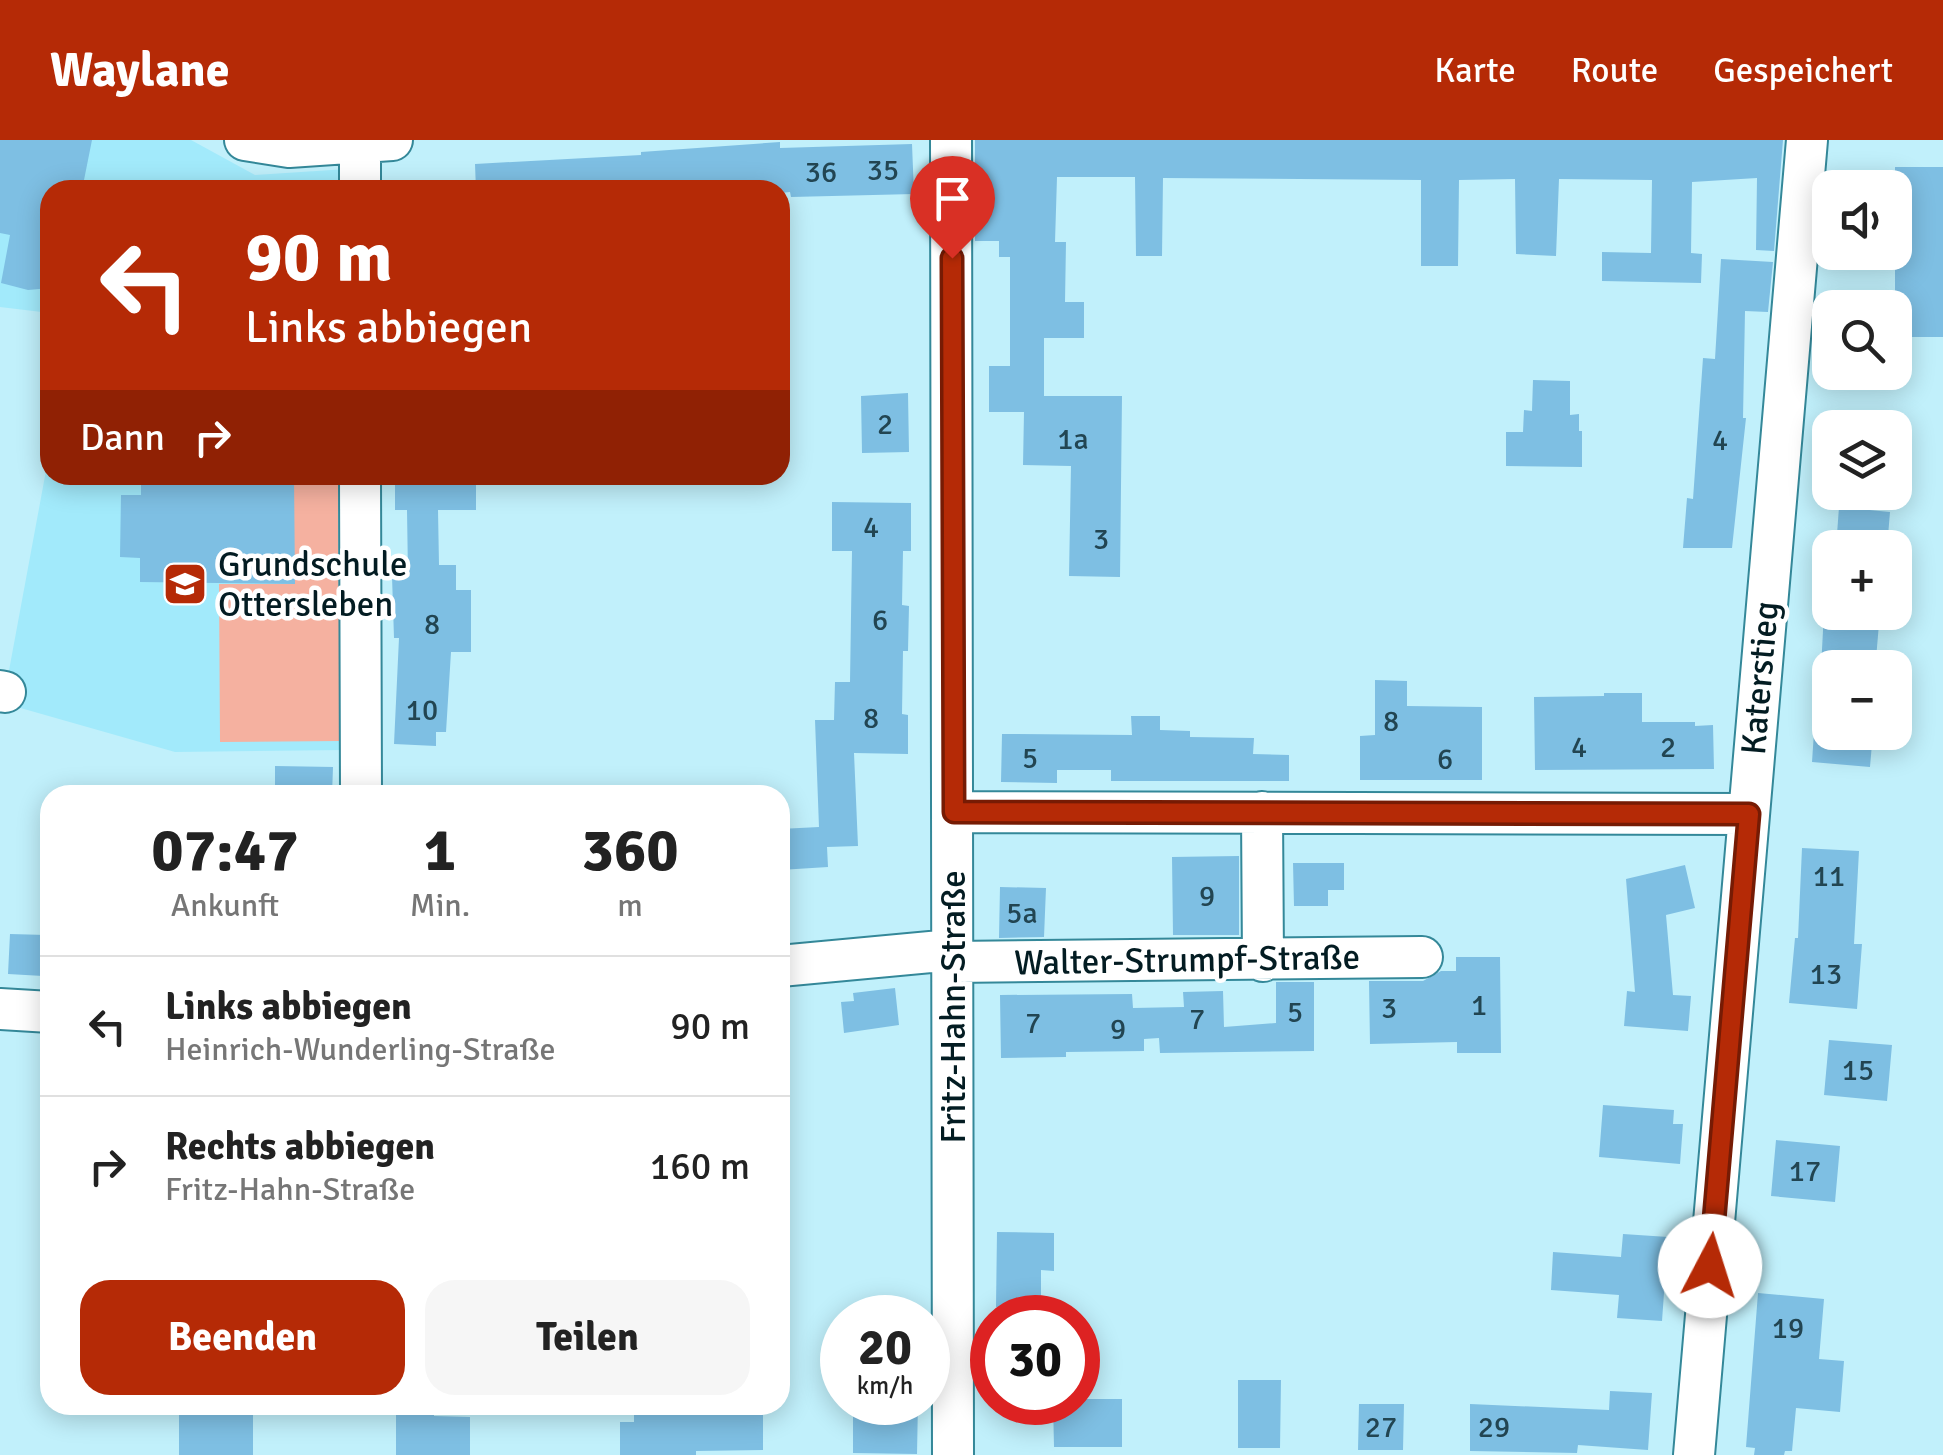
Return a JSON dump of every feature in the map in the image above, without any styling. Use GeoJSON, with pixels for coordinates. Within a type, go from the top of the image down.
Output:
{"type":"FeatureCollection","features":[{"type":"Feature","properties":{"kind":"street"},"geometry":{"type":"LineString","coordinates":[[245,140],[289,147],[376,141],[363,180]]}},
{"type":"Feature","properties":{"kind":"street","name":"Fritz-Hahn-Straße"},"geometry":{"type":"LineString","coordinates":[[952,140],[953,1455]]}},
{"type":"Feature","properties":{"kind":"street","name":"Katerstieg"},"geometry":{"type":"LineString","coordinates":[[1694,1455],[1807,140]]}},
{"type":"Feature","properties":{"kind":"street"},"geometry":{"type":"LineString","coordinates":[[360,485],[362,785]]}},
{"type":"Feature","properties":{"kind":"street"},"geometry":{"type":"LineString","coordinates":[[954,812],[1749,814]]}},
{"type":"Feature","properties":{"kind":"street"},"geometry":{"type":"LineString","coordinates":[[1262,812],[1263,960]]}},
{"type":"Feature","properties":{"kind":"street","name":"Walter-Strumpf-Straße"},"geometry":{"type":"LineString","coordinates":[[790,965],[952,956],[1263,960],[1422,957]]}},
{"type":"Feature","properties":{"kind":"street"},"geometry":{"type":"LineString","coordinates":[[0,1009],[40,1011]]}},
{"type":"Feature","properties":{"kind":"shaded area"},"geometry":{"type":"Polygon","coordinates":[[[0,140],[191,140],[255,175],[347,169],[347,180],[40,180],[40,312],[0,307],[0,140]]]}},
{"type":"Feature","properties":{"kind":"shaded area","name":"Grundschule Ottersleben"},"geometry":{"type":"Polygon","coordinates":[[[43,485],[346,485],[345,750],[175,752],[3,703],[43,485]]]}},
{"type":"Feature","properties":{"kind":"shaded area"},"geometry":{"type":"Polygon","coordinates":[[[294,485],[338,485],[340,741],[220,742],[219,584],[294,584],[294,485]]]}},
{"type":"Feature","properties":{"kind":"building"},"geometry":{"type":"Polygon","coordinates":[[[0,140],[92,140],[84,180],[40,180],[40,289],[1,283],[10,235],[0,233],[0,140]]]}},
{"type":"Feature","properties":{"kind":"building"},"geometry":{"type":"Polygon","coordinates":[[[975,140],[1783,140],[1774,251],[1756,250],[1757,178],[1692,182],[1691,253],[1702,254],[1701,283],[1602,281],[1602,252],[1651,253],[1652,180],[1559,179],[1556,256],[1516,254],[1515,179],[1459,180],[1458,266],[1421,266],[1421,180],[1163,178],[1162,256],[1136,256],[1135,177],[1057,177],[1055,242],[1066,242],[1065,302],[1084,302],[1084,338],[1044,338],[1044,396],[1122,396],[1120,577],[1069,576],[1071,466],[1023,465],[1024,412],[989,412],[989,366],[1010,366],[1010,257],[999,257],[999,241],[975,241],[975,140]]]}},
{"type":"Feature","properties":{"kind":"building"},"geometry":{"type":"Polygon","coordinates":[[[780,142],[780,148],[912,144],[914,194],[791,197],[790,180],[476,180],[475,164],[780,142]]]}},
{"type":"Feature","properties":{"kind":"building"},"geometry":{"type":"Polygon","coordinates":[[[1943,167],[1943,337],[1912,337],[1912,290],[1895,290],[1895,270],[1912,270],[1912,170],[1895,170],[1943,167]]]}},
{"type":"Feature","properties":{"kind":"building"},"geometry":{"type":"Polygon","coordinates":[[[1721,259],[1773,262],[1768,312],[1745,311],[1746,418],[1732,548],[1683,548],[1687,498],[1693,499],[1703,358],[1715,359],[1721,259]]]}},
{"type":"Feature","properties":{"kind":"building"},"geometry":{"type":"Polygon","coordinates":[[[1533,380],[1570,381],[1570,415],[1579,414],[1582,431],[1582,467],[1506,466],[1506,432],[1523,432],[1524,410],[1532,411],[1533,380]]]}},
{"type":"Feature","properties":{"kind":"building"},"geometry":{"type":"Polygon","coordinates":[[[908,393],[909,452],[862,453],[861,396],[908,393]]]}},
{"type":"Feature","properties":{"kind":"building"},"geometry":{"type":"Polygon","coordinates":[[[141,485],[294,485],[295,584],[140,582],[140,558],[120,557],[121,495],[141,495],[141,485]]]}},
{"type":"Feature","properties":{"kind":"building"},"geometry":{"type":"Polygon","coordinates":[[[395,485],[476,485],[476,510],[438,510],[439,565],[456,565],[456,590],[471,590],[471,652],[451,652],[446,732],[436,732],[436,746],[394,744],[399,638],[394,638],[392,576],[408,575],[407,510],[395,510],[395,485]]]}},
{"type":"Feature","properties":{"kind":"building"},"geometry":{"type":"Polygon","coordinates":[[[832,502],[911,503],[911,551],[903,551],[902,605],[909,606],[908,651],[903,651],[902,714],[908,715],[908,754],[854,753],[858,846],[827,847],[828,867],[790,869],[790,828],[819,827],[815,720],[834,720],[835,682],[850,682],[852,551],[832,551],[832,502]]]}},
{"type":"Feature","properties":{"kind":"building"},"geometry":{"type":"Polygon","coordinates":[[[1839,510],[1890,512],[1888,530],[1837,530],[1839,510]]]}},
{"type":"Feature","properties":{"kind":"building"},"geometry":{"type":"Polygon","coordinates":[[[1823,630],[1878,630],[1877,650],[1822,650],[1823,630]]]}},
{"type":"Feature","properties":{"kind":"building"},"geometry":{"type":"Polygon","coordinates":[[[1375,680],[1407,681],[1407,706],[1482,707],[1482,780],[1360,780],[1360,736],[1375,735],[1375,680]]]}},
{"type":"Feature","properties":{"kind":"building"},"geometry":{"type":"Polygon","coordinates":[[[1642,693],[1642,722],[1713,725],[1714,769],[1535,770],[1534,697],[1642,693]]]}},
{"type":"Feature","properties":{"kind":"building"},"geometry":{"type":"Polygon","coordinates":[[[1131,716],[1160,716],[1160,730],[1190,731],[1190,737],[1254,738],[1253,754],[1289,755],[1289,781],[1111,781],[1111,770],[1057,770],[1057,783],[1001,782],[1002,734],[1132,735],[1131,716]]]}},
{"type":"Feature","properties":{"kind":"building"},"geometry":{"type":"Polygon","coordinates":[[[1813,750],[1871,750],[1870,767],[1812,762],[1813,750]]]}},
{"type":"Feature","properties":{"kind":"building"},"geometry":{"type":"Polygon","coordinates":[[[275,766],[333,767],[332,785],[275,785],[275,766]]]}},
{"type":"Feature","properties":{"kind":"building"},"geometry":{"type":"Polygon","coordinates":[[[1802,848],[1859,851],[1854,944],[1862,944],[1857,1009],[1789,1003],[1798,938],[1802,848]]]}},
{"type":"Feature","properties":{"kind":"building"},"geometry":{"type":"Polygon","coordinates":[[[1239,856],[1239,935],[1173,935],[1172,857],[1239,856]]]}},
{"type":"Feature","properties":{"kind":"building"},"geometry":{"type":"Polygon","coordinates":[[[1293,863],[1344,863],[1344,890],[1328,890],[1328,906],[1294,906],[1293,863]]]}},
{"type":"Feature","properties":{"kind":"building"},"geometry":{"type":"Polygon","coordinates":[[[1685,865],[1695,908],[1666,915],[1673,995],[1691,996],[1688,1031],[1624,1026],[1627,991],[1635,992],[1626,879],[1685,865]]]}},
{"type":"Feature","properties":{"kind":"building"},"geometry":{"type":"Polygon","coordinates":[[[1000,887],[1046,888],[1044,937],[999,938],[1000,887]]]}},
{"type":"Feature","properties":{"kind":"building"},"geometry":{"type":"Polygon","coordinates":[[[10,934],[40,935],[40,976],[8,974],[10,934]]]}},
{"type":"Feature","properties":{"kind":"building"},"geometry":{"type":"Polygon","coordinates":[[[1456,957],[1500,957],[1501,1053],[1457,1053],[1457,1042],[1370,1044],[1369,981],[1423,981],[1441,971],[1456,971],[1456,957]]]}},
{"type":"Feature","properties":{"kind":"building"},"geometry":{"type":"Polygon","coordinates":[[[1276,982],[1314,982],[1314,1051],[1160,1053],[1159,1038],[1144,1039],[1144,1051],[1001,1058],[1000,995],[1132,994],[1133,1008],[1184,1007],[1183,992],[1223,991],[1224,1027],[1276,1023],[1276,982]]]}},
{"type":"Feature","properties":{"kind":"building"},"geometry":{"type":"Polygon","coordinates":[[[895,988],[899,1025],[844,1033],[841,1002],[854,1001],[853,993],[895,988]]]}},
{"type":"Feature","properties":{"kind":"building"},"geometry":{"type":"Polygon","coordinates":[[[1829,1040],[1892,1045],[1887,1101],[1824,1095],[1829,1040]]]}},
{"type":"Feature","properties":{"kind":"building"},"geometry":{"type":"Polygon","coordinates":[[[1603,1105],[1674,1110],[1673,1124],[1683,1124],[1680,1164],[1599,1157],[1603,1105]]]}},
{"type":"Feature","properties":{"kind":"building"},"geometry":{"type":"Polygon","coordinates":[[[1776,1140],[1840,1146],[1835,1202],[1771,1196],[1776,1140]]]}},
{"type":"Feature","properties":{"kind":"building"},"geometry":{"type":"Polygon","coordinates":[[[997,1232],[1054,1233],[1054,1271],[1041,1270],[1041,1295],[996,1295],[997,1232]]]}},
{"type":"Feature","properties":{"kind":"building"},"geometry":{"type":"Polygon","coordinates":[[[1623,1234],[1668,1237],[1662,1321],[1617,1318],[1619,1295],[1551,1290],[1553,1252],[1621,1257],[1623,1234]]]}},
{"type":"Feature","properties":{"kind":"building"},"geometry":{"type":"Polygon","coordinates":[[[1758,1293],[1824,1299],[1819,1359],[1844,1361],[1840,1412],[1796,1408],[1792,1451],[1785,1451],[1784,1455],[1754,1455],[1755,1448],[1746,1447],[1758,1293]]]}},
{"type":"Feature","properties":{"kind":"building"},"geometry":{"type":"Polygon","coordinates":[[[1238,1380],[1281,1380],[1280,1448],[1238,1448],[1238,1380]]]}},
{"type":"Feature","properties":{"kind":"building"},"geometry":{"type":"Polygon","coordinates":[[[1610,1391],[1652,1393],[1648,1450],[1578,1445],[1577,1453],[1470,1451],[1470,1404],[1609,1410],[1610,1391]]]}},
{"type":"Feature","properties":{"kind":"building"},"geometry":{"type":"Polygon","coordinates":[[[1100,1399],[1122,1399],[1122,1447],[1054,1447],[1054,1425],[1100,1425],[1100,1399]]]}},
{"type":"Feature","properties":{"kind":"building"},"geometry":{"type":"Polygon","coordinates":[[[1359,1404],[1404,1404],[1403,1450],[1358,1450],[1359,1404]]]}},
{"type":"Feature","properties":{"kind":"building"},"geometry":{"type":"Polygon","coordinates":[[[179,1415],[253,1415],[253,1455],[179,1455],[179,1415]]]}},
{"type":"Feature","properties":{"kind":"building"},"geometry":{"type":"Polygon","coordinates":[[[396,1415],[470,1417],[470,1455],[396,1455],[396,1415]]]}},
{"type":"Feature","properties":{"kind":"building"},"geometry":{"type":"Polygon","coordinates":[[[634,1415],[763,1415],[763,1450],[620,1455],[620,1422],[634,1422],[634,1415]]]}},
{"type":"Feature","properties":{"kind":"building"},"geometry":{"type":"Polygon","coordinates":[[[853,1425],[918,1425],[917,1454],[853,1453],[853,1425]]]}},
{"type":"Feature","properties":{"kind":"place","name":"Grundschule Ottersleben"},"geometry":{"type":"Point","coordinates":[185,584]}},
{"type":"Feature","properties":{"kind":"route"},"geometry":{"type":"LineString","coordinates":[[952,258],[954,812],[1749,814],[1710,1266]]}}]}
